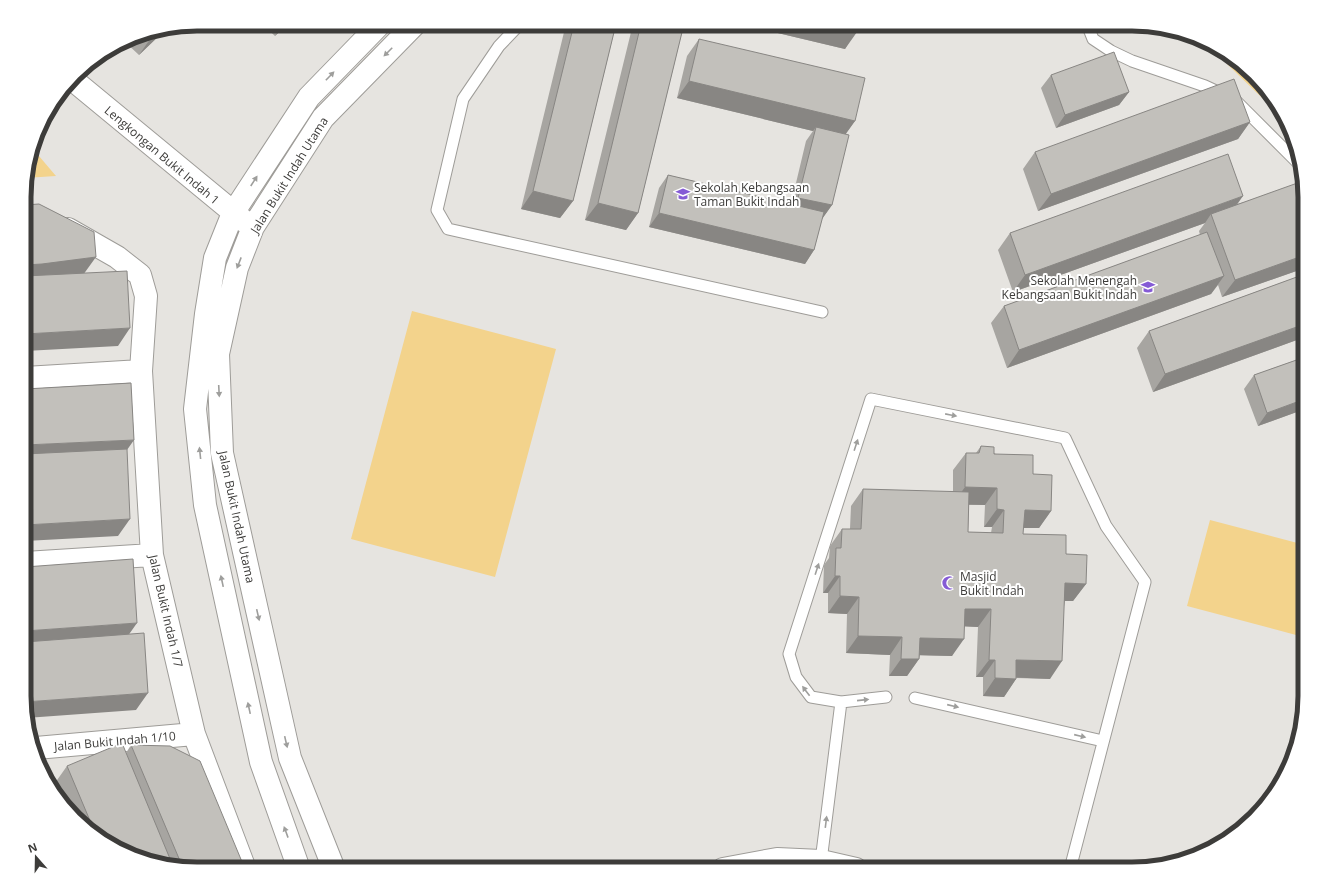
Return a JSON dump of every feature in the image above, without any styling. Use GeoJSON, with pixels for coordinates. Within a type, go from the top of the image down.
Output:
{"type":"FeatureCollection","features":[{"type":"Feature","properties":{"kind":"street","name":"Jalan Bukit Indah Utama"},"geometry":{"type":"LineString","coordinates":[[297,862],[261,762],[205,505],[195,409],[206,314],[215,258],[232,213],[309,97],[373,31]]}},
{"type":"Feature","properties":{"kind":"street","name":"Jalan Bukit Indah Utama"},"geometry":{"type":"LineString","coordinates":[[331,862],[290,758],[222,454],[218,354],[237,268],[253,227],[323,118],[408,31]]}},
{"type":"Feature","properties":{"kind":"street","name":"Lengkongan Bukit Indah 1"},"geometry":{"type":"LineString","coordinates":[[77,83],[232,213],[253,227]]}},
{"type":"Feature","properties":{"kind":"street","name":"Jalan Bukit Indah 1/7"},"geometry":{"type":"LineString","coordinates":[[48,219],[98,246],[140,275],[146,296],[141,371],[152,556],[194,734],[243,862]]}},
{"type":"Feature","properties":{"kind":"street"},"geometry":{"type":"LineString","coordinates":[[31,378],[141,371]]}},
{"type":"Feature","properties":{"kind":"street"},"geometry":{"type":"LineString","coordinates":[[31,563],[152,556]]}},
{"type":"Feature","properties":{"kind":"street","name":"Jalan Bukit Indah 1/10"},"geometry":{"type":"LineString","coordinates":[[40,748],[194,734]]}},
{"type":"Feature","properties":{"kind":"street"},"geometry":{"type":"LineString","coordinates":[[765,862],[777,860],[825,862]]}},
{"type":"Feature","properties":{"kind":"lane"},"geometry":{"type":"LineString","coordinates":[[513,31],[499,46],[463,99],[437,210],[448,229],[822,312]]}},
{"type":"Feature","properties":{"kind":"lane"},"geometry":{"type":"LineString","coordinates":[[1090,31],[1093,39],[1111,51],[1132,61],[1205,86],[1235,100],[1293,158]]}},
{"type":"Feature","properties":{"kind":"lane"},"geometry":{"type":"LineString","coordinates":[[886,697],[841,702],[811,697],[796,677],[789,654],[871,399],[1065,438],[1106,526],[1145,582],[1072,862]]}},
{"type":"Feature","properties":{"kind":"lane"},"geometry":{"type":"LineString","coordinates":[[915,698],[1103,741]]}},
{"type":"Feature","properties":{"kind":"lane"},"geometry":{"type":"LineString","coordinates":[[821,861],[841,702]]}},
{"type":"Feature","properties":{"kind":"shaded area"},"geometry":{"type":"Polygon","coordinates":[[[1228,62],[1241,72],[1264,96],[1271,106],[1227,64],[1228,62]]]}},
{"type":"Feature","properties":{"kind":"shaded area"},"geometry":{"type":"Polygon","coordinates":[[[37,154],[56,176],[32,178],[37,154]]]}},
{"type":"Feature","properties":{"kind":"shaded area"},"geometry":{"type":"Polygon","coordinates":[[[412,311],[556,349],[495,577],[351,539],[412,311]]]}},
{"type":"Feature","properties":{"kind":"shaded area"},"geometry":{"type":"Polygon","coordinates":[[[1210,520],[1298,543],[1298,627],[1296,635],[1187,606],[1210,520]]]}},
{"type":"Feature","properties":{"kind":"building"},"geometry":{"type":"Polygon","coordinates":[[[572,31],[614,31],[573,201],[533,191],[572,31]]]}},
{"type":"Feature","properties":{"kind":"building"},"geometry":{"type":"Polygon","coordinates":[[[639,31],[682,31],[638,213],[598,203],[639,31]]]}},
{"type":"Feature","properties":{"kind":"building"},"geometry":{"type":"Polygon","coordinates":[[[699,39],[865,78],[855,121],[689,81],[699,39]]]}},
{"type":"Feature","properties":{"kind":"building"},"geometry":{"type":"Polygon","coordinates":[[[1114,52],[1129,92],[1065,115],[1051,75],[1114,52]]]}},
{"type":"Feature","properties":{"kind":"building"},"geometry":{"type":"Polygon","coordinates":[[[1234,79],[1250,122],[1051,194],[1035,152],[1234,79]]]}},
{"type":"Feature","properties":{"kind":"building"},"geometry":{"type":"Polygon","coordinates":[[[816,127],[849,135],[832,205],[798,198],[816,127]]]}},
{"type":"Feature","properties":{"kind":"building"},"geometry":{"type":"Polygon","coordinates":[[[1228,154],[1243,196],[1025,275],[1010,233],[1228,154]]]}},
{"type":"Feature","properties":{"kind":"building"},"geometry":{"type":"Polygon","coordinates":[[[668,175],[824,212],[814,250],[659,213],[668,175]]]}},
{"type":"Feature","properties":{"kind":"building"},"geometry":{"type":"Polygon","coordinates":[[[1298,183],[1298,258],[1235,280],[1211,214],[1298,183]]]}},
{"type":"Feature","properties":{"kind":"building"},"geometry":{"type":"Polygon","coordinates":[[[39,204],[94,232],[96,257],[31,265],[31,205],[39,204]]]}},
{"type":"Feature","properties":{"kind":"building"},"geometry":{"type":"Polygon","coordinates":[[[1207,232],[1224,276],[1019,350],[1004,306],[1207,232]]]}},
{"type":"Feature","properties":{"kind":"building"},"geometry":{"type":"Polygon","coordinates":[[[127,271],[130,328],[31,334],[31,276],[127,271]]]}},
{"type":"Feature","properties":{"kind":"building"},"geometry":{"type":"Polygon","coordinates":[[[1298,277],[1298,326],[1165,374],[1149,331],[1298,277]]]}},
{"type":"Feature","properties":{"kind":"building"},"geometry":{"type":"Polygon","coordinates":[[[1298,359],[1298,402],[1267,413],[1254,375],[1298,359]]]}},
{"type":"Feature","properties":{"kind":"building"},"geometry":{"type":"Polygon","coordinates":[[[131,383],[134,440],[31,445],[31,389],[131,383]]]}},
{"type":"Feature","properties":{"kind":"building","name":"Masjid Bukit Indah"},"geometry":{"type":"Polygon","coordinates":[[[981,446],[994,447],[994,454],[1033,455],[1033,474],[1052,475],[1051,511],[1025,510],[1023,534],[1066,535],[1066,554],[1087,555],[1086,584],[1065,583],[1062,661],[1016,660],[1016,679],[995,678],[995,660],[989,660],[991,609],[965,609],[964,639],[920,638],[919,659],[901,659],[902,637],[858,636],[859,597],[840,596],[840,576],[835,576],[836,548],[841,548],[842,529],[861,529],[863,489],[969,492],[968,532],[1003,533],[1004,510],[997,509],[997,488],[965,487],[966,453],[979,453],[981,446]]]}},
{"type":"Feature","properties":{"kind":"building"},"geometry":{"type":"Polygon","coordinates":[[[127,449],[130,519],[31,525],[31,454],[127,449]]]}},
{"type":"Feature","properties":{"kind":"building"},"geometry":{"type":"Polygon","coordinates":[[[133,559],[137,623],[31,631],[31,567],[133,559]]]}},
{"type":"Feature","properties":{"kind":"building"},"geometry":{"type":"Polygon","coordinates":[[[144,633],[148,693],[31,702],[31,642],[144,633]]]}},
{"type":"Feature","properties":{"kind":"building"},"geometry":{"type":"Polygon","coordinates":[[[122,743],[171,860],[144,853],[124,845],[114,840],[91,824],[67,766],[122,743]]]}},
{"type":"Feature","properties":{"kind":"building"},"geometry":{"type":"Polygon","coordinates":[[[131,745],[170,746],[200,761],[242,862],[180,861],[131,745]]]}},
{"type":"Feature","properties":{"kind":"place","name":"Sekolah Kebangsaan Taman Bukit Indah"},"geometry":{"type":"Point","coordinates":[683,194]}},
{"type":"Feature","properties":{"kind":"place","name":"Sekolah Menengah Kebangsaan Bukit Indah"},"geometry":{"type":"Point","coordinates":[1148,287]}},
{"type":"Feature","properties":{"kind":"place","name":"Masjid Bukit Indah"},"geometry":{"type":"Point","coordinates":[949,583]}}]}
